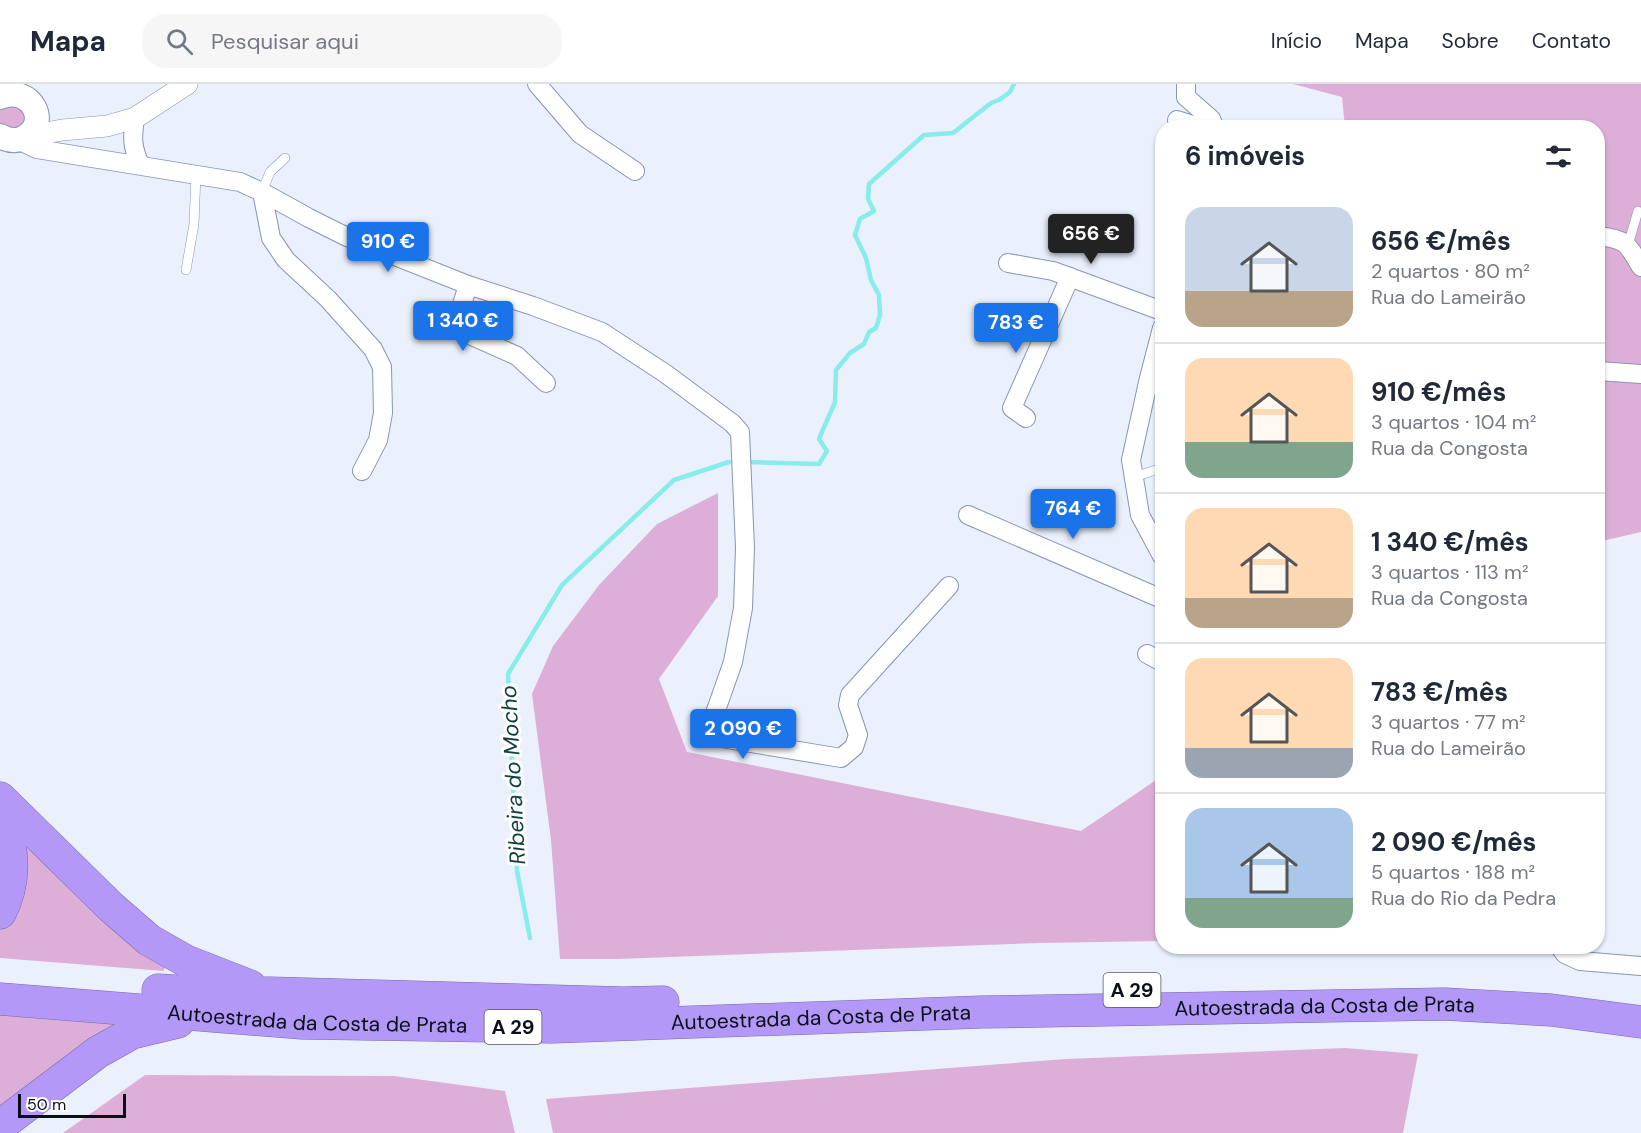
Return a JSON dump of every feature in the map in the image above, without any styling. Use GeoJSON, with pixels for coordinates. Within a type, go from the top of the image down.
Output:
{"type":"FeatureCollection","features":[{"type":"Feature","properties":{"kind":"highway","name":"A 29"},"geometry":{"type":"LineString","coordinates":[[0,798],[111,907],[149,940],[186,961],[268,993]]}},
{"type":"Feature","properties":{"kind":"highway"},"geometry":{"type":"LineString","coordinates":[[0,824],[5,832],[13,867],[7,899],[0,913]]}},
{"type":"Feature","properties":{"kind":"highway","name":"Autoestrada da Costa de Prata"},"geometry":{"type":"LineString","coordinates":[[0,979],[223,994],[268,993],[623,1003],[1443,984],[1552,990],[1641,1001]]}},
{"type":"Feature","properties":{"kind":"highway","name":"Autoestrada da Costa de Prata"},"geometry":{"type":"LineString","coordinates":[[0,999],[302,1023],[552,1028],[982,1012],[1444,1004],[1551,1010],[1641,1022]]}},
{"type":"Feature","properties":{"kind":"highway","name":"A 29"},"geometry":{"type":"LineString","coordinates":[[0,1126],[98,1052],[132,1033],[165,1024],[213,1016]]}},
{"type":"Feature","properties":{"kind":"main road"},"geometry":{"type":"LineString","coordinates":[[11,140],[31,132],[37,119],[14,95]]}},
{"type":"Feature","properties":{"kind":"street"},"geometry":{"type":"LineString","coordinates":[[11,140],[62,130],[107,126],[135,118],[187,84]]}},
{"type":"Feature","properties":{"kind":"street"},"geometry":{"type":"LineString","coordinates":[[537,84],[580,134],[635,171]]}},
{"type":"Feature","properties":{"kind":"street"},"geometry":{"type":"LineString","coordinates":[[1186,84],[1186,97],[1211,120]]}},
{"type":"Feature","properties":{"kind":"street"},"geometry":{"type":"LineString","coordinates":[[14,95],[62,130]]}},
{"type":"Feature","properties":{"kind":"street"},"geometry":{"type":"LineString","coordinates":[[135,118],[132,135],[134,150],[140,165]]}},
{"type":"Feature","properties":{"kind":"street"},"geometry":{"type":"LineString","coordinates":[[11,140],[37,149],[240,182],[347,237],[468,285],[602,332],[666,374],[732,423],[740,432],[745,548],[743,608],[732,662],[714,716],[713,732],[727,739],[841,758],[854,747],[858,735],[848,705],[850,695],[949,586]]}},
{"type":"Feature","properties":{"kind":"street"},"geometry":{"type":"LineString","coordinates":[[262,192],[272,238],[286,260],[328,299],[373,349],[382,367],[383,413],[378,440],[362,471]]}},
{"type":"Feature","properties":{"kind":"street"},"geometry":{"type":"LineString","coordinates":[[1605,237],[1617,238],[1628,245],[1641,267]]}},
{"type":"Feature","properties":{"kind":"street"},"geometry":{"type":"LineString","coordinates":[[1008,263],[1053,271],[1155,308]]}},
{"type":"Feature","properties":{"kind":"street"},"geometry":{"type":"LineString","coordinates":[[1026,418],[1012,408],[1070,277]]}},
{"type":"Feature","properties":{"kind":"street"},"geometry":{"type":"LineString","coordinates":[[468,285],[458,321],[461,331],[517,357],[546,383]]}},
{"type":"Feature","properties":{"kind":"street"},"geometry":{"type":"LineString","coordinates":[[1155,355],[1131,460],[1140,515],[1155,543]]}},
{"type":"Feature","properties":{"kind":"street"},"geometry":{"type":"LineString","coordinates":[[1605,371],[1641,374]]}},
{"type":"Feature","properties":{"kind":"street"},"geometry":{"type":"LineString","coordinates":[[968,514],[1155,596]]}},
{"type":"Feature","properties":{"kind":"street"},"geometry":{"type":"LineString","coordinates":[[1565,954],[1580,961],[1641,966]]}},
{"type":"Feature","properties":{"kind":"lane"},"geometry":{"type":"LineString","coordinates":[[262,192],[270,172],[285,158]]}},
{"type":"Feature","properties":{"kind":"lane"},"geometry":{"type":"LineString","coordinates":[[186,270],[194,224],[196,174]]}},
{"type":"Feature","properties":{"kind":"lane"},"geometry":{"type":"LineString","coordinates":[[1628,245],[1638,211]]}},
{"type":"Feature","properties":{"kind":"lane"},"geometry":{"type":"LineString","coordinates":[[1134,477],[1155,470]]}},
{"type":"Feature","properties":{"kind":"shaded area"},"geometry":{"type":"Polygon","coordinates":[[[1293,84],[1641,84],[1641,532],[1605,540],[1605,120],[1344,120],[1342,97],[1293,84]]]}},
{"type":"Feature","properties":{"kind":"shaded area"},"geometry":{"type":"Polygon","coordinates":[[[8,103],[28,113],[21,130],[3,127],[0,123],[0,110],[8,103]]]}},
{"type":"Feature","properties":{"kind":"shaded area"},"geometry":{"type":"Polygon","coordinates":[[[718,493],[718,596],[659,679],[687,752],[1081,831],[1155,781],[1155,941],[560,959],[551,840],[532,694],[553,646],[599,585],[657,524],[718,493]]]}},
{"type":"Feature","properties":{"kind":"shaded area"},"geometry":{"type":"Polygon","coordinates":[[[18,827],[166,960],[164,971],[0,958],[0,925],[18,827]]]}},
{"type":"Feature","properties":{"kind":"shaded area"},"geometry":{"type":"Polygon","coordinates":[[[0,1014],[146,1021],[0,1115],[0,1014]]]}},
{"type":"Feature","properties":{"kind":"shaded area"},"geometry":{"type":"Polygon","coordinates":[[[1345,1048],[1418,1054],[1403,1133],[553,1133],[546,1099],[1066,1059],[1345,1048]]]}},
{"type":"Feature","properties":{"kind":"shaded area"},"geometry":{"type":"Polygon","coordinates":[[[145,1075],[394,1076],[505,1091],[515,1133],[63,1133],[145,1075]]]}},
{"type":"Feature","properties":{"kind":"waterway","name":"Ribeira do Mocho"},"geometry":{"type":"LineString","coordinates":[[747,462],[819,464],[827,451],[819,439],[835,402],[836,370],[850,353],[864,344],[869,332],[876,328],[880,315],[879,295],[871,280],[866,258],[855,235],[860,219],[874,211],[868,199],[869,184],[924,135],[953,133],[991,103],[1010,92],[1014,84]]}},
{"type":"Feature","properties":{"kind":"waterway","name":"Ribeira do Mocho"},"geometry":{"type":"LineString","coordinates":[[530,938],[517,871],[508,674],[562,585],[674,480],[729,462]]}}]}
